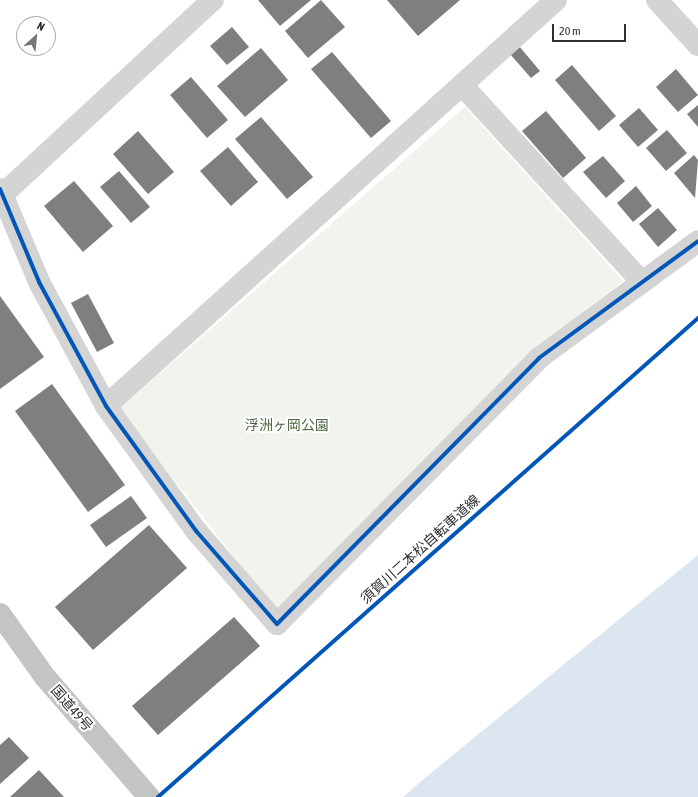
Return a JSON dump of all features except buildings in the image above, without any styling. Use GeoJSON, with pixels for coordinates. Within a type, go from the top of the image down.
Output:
{"type":"FeatureCollection","features":[{"type":"Feature","properties":{"kind":"highway","name":"国道49号"},"geometry":{"type":"LineString","coordinates":[[0,614],[45,677],[149,797]]}},
{"type":"Feature","properties":{"kind":"street"},"geometry":{"type":"LineString","coordinates":[[213,0],[1,194],[39,282],[106,406],[197,532],[277,624],[539,358],[698,241]]}},
{"type":"Feature","properties":{"kind":"street"},"geometry":{"type":"LineString","coordinates":[[106,406],[556,0]]}},
{"type":"Feature","properties":{"kind":"street"},"geometry":{"type":"LineString","coordinates":[[658,0],[698,45]]}},
{"type":"Feature","properties":{"kind":"street"},"geometry":{"type":"LineString","coordinates":[[462,86],[642,282]]}},
{"type":"Feature","properties":{"kind":"green space","name":"浮洲ヶ岡公園"},"geometry":{"type":"Polygon","coordinates":[[[465,107],[623,281],[536,348],[276,611],[119,409],[465,107]]]}},
{"type":"Feature","properties":{"kind":"shaded area"},"geometry":{"type":"Polygon","coordinates":[[[698,555],[698,797],[403,797],[426,777],[698,555]]]}},
{"type":"Feature","properties":{"kind":"cycle path"},"geometry":{"type":"LineString","coordinates":[[0,189],[39,282],[106,406],[197,532],[277,624],[539,358],[698,241]]}},
{"type":"Feature","properties":{"kind":"cycle path","name":"須賀川二本松自転車道線"},"geometry":{"type":"LineString","coordinates":[[158,797],[698,318]]}}]}
